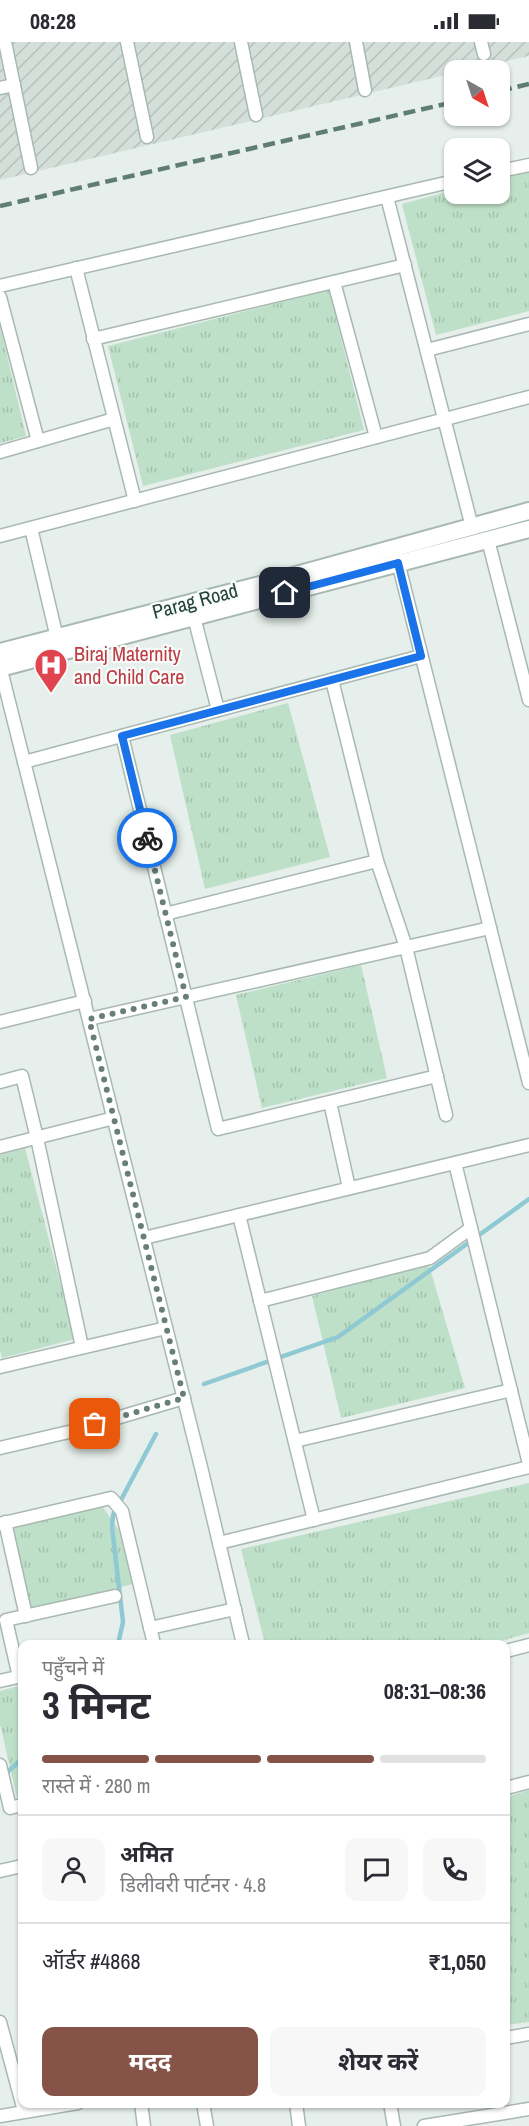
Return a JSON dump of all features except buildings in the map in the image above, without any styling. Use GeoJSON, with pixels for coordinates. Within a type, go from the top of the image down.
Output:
{"type":"FeatureCollection","features":[{"type":"Feature","properties":{"kind":"street"},"geometry":{"type":"LineString","coordinates":[[5,42],[31,168]]}},
{"type":"Feature","properties":{"kind":"street"},"geometry":{"type":"LineString","coordinates":[[127,42],[147,137]]}},
{"type":"Feature","properties":{"kind":"street"},"geometry":{"type":"LineString","coordinates":[[241,42],[256,115]]}},
{"type":"Feature","properties":{"kind":"street"},"geometry":{"type":"LineString","coordinates":[[356,42],[365,90]]}},
{"type":"Feature","properties":{"kind":"street"},"geometry":{"type":"LineString","coordinates":[[0,88],[14,85]]}},
{"type":"Feature","properties":{"kind":"street"},"geometry":{"type":"LineString","coordinates":[[510,169],[529,165]]}},
{"type":"Feature","properties":{"kind":"street"},"geometry":{"type":"LineString","coordinates":[[0,286],[444,184]]}},
{"type":"Feature","properties":{"kind":"street"},"geometry":{"type":"LineString","coordinates":[[387,197],[472,527]]}},
{"type":"Feature","properties":{"kind":"street"},"geometry":{"type":"LineString","coordinates":[[93,339],[405,265]]}},
{"type":"Feature","properties":{"kind":"street"},"geometry":{"type":"LineString","coordinates":[[76,268],[135,501]]}},
{"type":"Feature","properties":{"kind":"street"},"geometry":{"type":"LineString","coordinates":[[334,282],[376,438]]}},
{"type":"Feature","properties":{"kind":"street"},"geometry":{"type":"LineString","coordinates":[[0,297],[38,441]]}},
{"type":"Feature","properties":{"kind":"street"},"geometry":{"type":"LineString","coordinates":[[427,350],[529,324]]}},
{"type":"Feature","properties":{"kind":"street"},"geometry":{"type":"LineString","coordinates":[[0,536],[529,397]]}},
{"type":"Feature","properties":{"kind":"street"},"geometry":{"type":"LineString","coordinates":[[0,452],[114,419]]}},
{"type":"Feature","properties":{"kind":"street","name":"Parag Road"},"geometry":{"type":"LineString","coordinates":[[0,667],[194,617],[396,556],[472,527],[529,511]]}},
{"type":"Feature","properties":{"kind":"street"},"geometry":{"type":"LineString","coordinates":[[31,528],[57,638]]}},
{"type":"Feature","properties":{"kind":"street","name":"Parag Road"},"geometry":{"type":"LineString","coordinates":[[0,652],[396,556],[488,540],[529,529]]}},
{"type":"Feature","properties":{"kind":"street"},"geometry":{"type":"LineString","coordinates":[[488,540],[523,650],[529,700]]}},
{"type":"Feature","properties":{"kind":"street"},"geometry":{"type":"LineString","coordinates":[[396,556],[490,928],[524,1037],[529,1083]]}},
{"type":"Feature","properties":{"kind":"street"},"geometry":{"type":"LineString","coordinates":[[194,617],[218,710]]}},
{"type":"Feature","properties":{"kind":"street"},"geometry":{"type":"LineString","coordinates":[[24,762],[421,656]]}},
{"type":"Feature","properties":{"kind":"street"},"geometry":{"type":"LineString","coordinates":[[0,667],[184,1398],[242,1640]]}},
{"type":"Feature","properties":{"kind":"street"},"geometry":{"type":"LineString","coordinates":[[332,680],[377,861],[406,947],[446,1115]]}},
{"type":"Feature","properties":{"kind":"street"},"geometry":{"type":"LineString","coordinates":[[122,736],[218,1129],[437,1076]]}},
{"type":"Feature","properties":{"kind":"street"},"geometry":{"type":"LineString","coordinates":[[165,914],[377,861]]}},
{"type":"Feature","properties":{"kind":"street"},"geometry":{"type":"LineString","coordinates":[[89,1019],[490,928]]}},
{"type":"Feature","properties":{"kind":"street"},"geometry":{"type":"LineString","coordinates":[[0,1022],[85,1001]]}},
{"type":"Feature","properties":{"kind":"street"},"geometry":{"type":"LineString","coordinates":[[0,1082],[22,1076],[82,1347]]}},
{"type":"Feature","properties":{"kind":"street"},"geometry":{"type":"LineString","coordinates":[[330,1102],[349,1188]]}},
{"type":"Feature","properties":{"kind":"street"},"geometry":{"type":"LineString","coordinates":[[0,1147],[114,1118]]}},
{"type":"Feature","properties":{"kind":"street"},"geometry":{"type":"LineString","coordinates":[[144,1238],[529,1145]]}},
{"type":"Feature","properties":{"kind":"street"},"geometry":{"type":"LineString","coordinates":[[219,1543],[529,1465],[455,1163]]}},
{"type":"Feature","properties":{"kind":"street"},"geometry":{"type":"LineString","coordinates":[[239,1215],[314,1520]]}},
{"type":"Feature","properties":{"kind":"street"},"geometry":{"type":"LineString","coordinates":[[260,1301],[429,1258],[471,1230]]}},
{"type":"Feature","properties":{"kind":"street"},"geometry":{"type":"LineString","coordinates":[[0,1367],[166,1328]]}},
{"type":"Feature","properties":{"kind":"street"},"geometry":{"type":"LineString","coordinates":[[294,1441],[511,1390]]}},
{"type":"Feature","properties":{"kind":"street"},"geometry":{"type":"LineString","coordinates":[[0,1448],[73,1431],[184,1398]]}},
{"type":"Feature","properties":{"kind":"street"},"geometry":{"type":"LineString","coordinates":[[26,1616],[3,1523],[111,1498],[122,1511],[153,1640]]}},
{"type":"Feature","properties":{"kind":"street"},"geometry":{"type":"LineString","coordinates":[[18,1666],[6,1620],[115,1596]]}},
{"type":"Feature","properties":{"kind":"street"},"geometry":{"type":"LineString","coordinates":[[150,1628],[235,1609]]}},
{"type":"Feature","properties":{"kind":"street"},"geometry":{"type":"LineString","coordinates":[[510,1650],[529,1645]]}},
{"type":"Feature","properties":{"kind":"street"},"geometry":{"type":"LineString","coordinates":[[0,1681],[18,1678]]}},
{"type":"Feature","properties":{"kind":"street"},"geometry":{"type":"LineString","coordinates":[[0,1766],[10,1808],[18,1806]]}},
{"type":"Feature","properties":{"kind":"street"},"geometry":{"type":"LineString","coordinates":[[510,1787],[529,1782]]}},
{"type":"Feature","properties":{"kind":"street"},"geometry":{"type":"LineString","coordinates":[[0,1871],[18,1867]]}},
{"type":"Feature","properties":{"kind":"street"},"geometry":{"type":"LineString","coordinates":[[0,2022],[3,2045],[18,2092]]}},
{"type":"Feature","properties":{"kind":"street"},"geometry":{"type":"LineString","coordinates":[[510,2037],[529,2034]]}},
{"type":"Feature","properties":{"kind":"street"},"geometry":{"type":"LineString","coordinates":[[4,2119],[24,2111],[44,2108]]}},
{"type":"Feature","properties":{"kind":"street"},"geometry":{"type":"LineString","coordinates":[[142,2108],[144,2126]]}},
{"type":"Feature","properties":{"kind":"street"},"geometry":{"type":"LineString","coordinates":[[204,2108],[207,2126]]}},
{"type":"Feature","properties":{"kind":"street"},"geometry":{"type":"LineString","coordinates":[[297,2108],[299,2126]]}},
{"type":"Feature","properties":{"kind":"street"},"geometry":{"type":"LineString","coordinates":[[391,2108],[394,2126]]}},
{"type":"Feature","properties":{"kind":"street"},"geometry":{"type":"LineString","coordinates":[[424,2126],[481,2122],[529,2109]]}},
{"type":"Feature","properties":{"kind":"shaded area"},"geometry":{"type":"Polygon","coordinates":[[[0,42],[529,42],[529,56],[510,60],[444,60],[444,75],[0,180],[0,42]]]}},
{"type":"Feature","properties":{"kind":"green space"},"geometry":{"type":"Polygon","coordinates":[[[529,171],[529,311],[436,335],[402,204],[444,193],[444,204],[510,204],[510,176],[529,171]]]}},
{"type":"Feature","properties":{"kind":"green space"},"geometry":{"type":"Polygon","coordinates":[[[329,290],[364,430],[143,486],[108,346],[329,290]]]}},
{"type":"Feature","properties":{"kind":"green space"},"geometry":{"type":"Polygon","coordinates":[[[0,326],[26,436],[0,443],[0,326]]]}},
{"type":"Feature","properties":{"kind":"green space"},"geometry":{"type":"Polygon","coordinates":[[[288,703],[330,857],[205,889],[170,735],[288,703]]]}},
{"type":"Feature","properties":{"kind":"green space"},"geometry":{"type":"Polygon","coordinates":[[[361,965],[387,1078],[262,1108],[236,995],[361,965]]]}},
{"type":"Feature","properties":{"kind":"green space"},"geometry":{"type":"Polygon","coordinates":[[[25,1148],[75,1339],[2,1358],[0,1350],[0,1155],[25,1148]]]}},
{"type":"Feature","properties":{"kind":"green space"},"geometry":{"type":"Polygon","coordinates":[[[429,1265],[465,1388],[341,1418],[312,1296],[429,1265]]]}},
{"type":"Feature","properties":{"kind":"green space"},"geometry":{"type":"Polygon","coordinates":[[[529,1483],[529,1633],[505,1640],[264,1640],[241,1549],[529,1483]]]}},
{"type":"Feature","properties":{"kind":"green space"},"geometry":{"type":"Polygon","coordinates":[[[102,1506],[119,1530],[133,1584],[29,1610],[9,1528],[102,1506]]]}},
{"type":"Feature","properties":{"kind":"green space"},"geometry":{"type":"Polygon","coordinates":[[[18,1686],[17,1798],[0,1724],[0,1691],[18,1686]]]}},
{"type":"Feature","properties":{"kind":"green space"},"geometry":{"type":"Polygon","coordinates":[[[529,1790],[529,2022],[510,2024],[510,1796],[529,1790]]]}},
{"type":"Feature","properties":{"kind":"waterway"},"geometry":{"type":"LineString","coordinates":[[204,1384],[338,1337],[529,1199]]}},
{"type":"Feature","properties":{"kind":"waterway"},"geometry":{"type":"LineString","coordinates":[[119,1640],[123,1622],[112,1527],[113,1515],[156,1434]]}},
{"type":"Feature","properties":{"kind":"waterway"},"geometry":{"type":"LineString","coordinates":[[4,1775],[18,1763]]}},
{"type":"Feature","properties":{"kind":"railway"},"geometry":{"type":"LineString","coordinates":[[510,89],[529,84]]}},
{"type":"Feature","properties":{"kind":"railway"},"geometry":{"type":"LineString","coordinates":[[0,206],[444,104]]}},
{"type":"Feature","properties":{"kind":"way so far"},"geometry":{"type":"LineString","coordinates":[[95,1424],[184,1398],[89,1019],[186,997],[147,838]]}},
{"type":"Feature","properties":{"kind":"place","name":"Biraj Maternity and Child Care"},"geometry":{"type":"Point","coordinates":[51,694]}},
{"type":"Feature","properties":{"kind":"route"},"geometry":{"type":"LineString","coordinates":[[147,838],[122,736],[421,656],[398,563],[285,593]]}}]}
